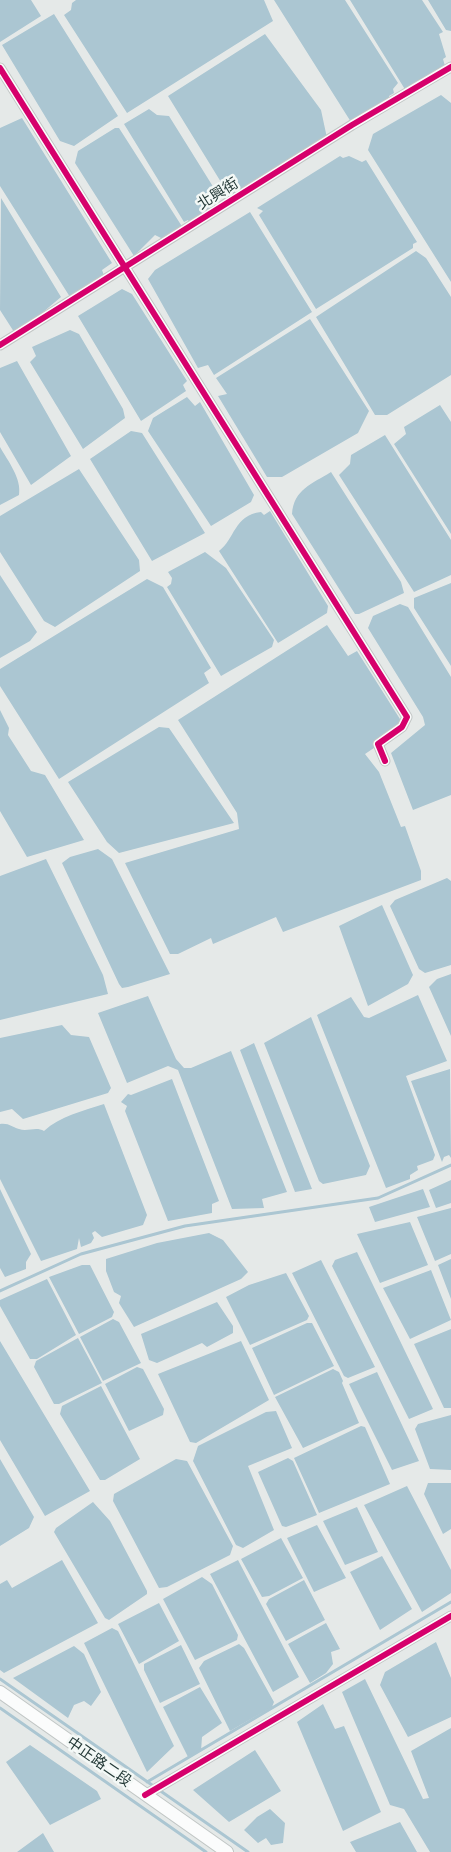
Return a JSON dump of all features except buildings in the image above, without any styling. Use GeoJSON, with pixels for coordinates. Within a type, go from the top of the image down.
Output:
{"type":"FeatureCollection","features":[{"type":"Feature","properties":{"kind":"main road","name":"中正路二段"},"geometry":{"type":"LineString","coordinates":[[0,1692],[227,1852]]}},
{"type":"Feature","properties":{"kind":"street","name":"北興街"},"geometry":{"type":"LineString","coordinates":[[0,345],[123,267],[451,67]]}},
{"type":"Feature","properties":{"kind":"street"},"geometry":{"type":"LineString","coordinates":[[0,68],[407,717],[402,727],[378,744],[385,761]]}},
{"type":"Feature","properties":{"kind":"street"},"geometry":{"type":"LineString","coordinates":[[145,1795],[451,1616]]}},
{"type":"Feature","properties":{"kind":"water"},"geometry":{"type":"Polygon","coordinates":[[[0,0],[31,0],[41,16],[0,42],[0,0]]]}},
{"type":"Feature","properties":{"kind":"water"},"geometry":{"type":"Polygon","coordinates":[[[76,0],[264,0],[273,21],[127,113],[64,15],[71,10],[72,3],[76,0]]]}},
{"type":"Feature","properties":{"kind":"water"},"geometry":{"type":"Polygon","coordinates":[[[274,0],[345,0],[398,83],[393,89],[394,93],[389,96],[389,101],[351,122],[274,0]]]}},
{"type":"Feature","properties":{"kind":"water"},"geometry":{"type":"Polygon","coordinates":[[[350,0],[422,0],[443,32],[439,34],[446,57],[443,59],[445,66],[406,91],[350,0]]]}},
{"type":"Feature","properties":{"kind":"water"},"geometry":{"type":"Polygon","coordinates":[[[428,0],[451,0],[451,31],[446,30],[428,0]]]}},
{"type":"Feature","properties":{"kind":"water"},"geometry":{"type":"Polygon","coordinates":[[[54,14],[118,116],[74,146],[60,141],[2,45],[54,14]]]}},
{"type":"Feature","properties":{"kind":"water"},"geometry":{"type":"Polygon","coordinates":[[[265,34],[321,110],[327,138],[233,195],[224,187],[168,96],[265,34]]]}},
{"type":"Feature","properties":{"kind":"water"},"geometry":{"type":"Polygon","coordinates":[[[441,95],[451,103],[451,282],[368,150],[373,134],[441,95]]]}},
{"type":"Feature","properties":{"kind":"water"},"geometry":{"type":"Polygon","coordinates":[[[149,109],[157,115],[169,116],[217,193],[210,202],[213,210],[190,224],[188,220],[184,222],[124,124],[149,109]]]}},
{"type":"Feature","properties":{"kind":"water"},"geometry":{"type":"Polygon","coordinates":[[[22,118],[112,263],[102,270],[105,278],[70,297],[0,186],[0,128],[22,118]]]}},
{"type":"Feature","properties":{"kind":"water"},"geometry":{"type":"Polygon","coordinates":[[[115,128],[119,128],[183,228],[165,240],[155,235],[134,256],[75,163],[78,151],[115,128]]]}},
{"type":"Feature","properties":{"kind":"water"},"geometry":{"type":"Polygon","coordinates":[[[340,156],[343,158],[349,156],[362,162],[366,160],[417,242],[413,244],[413,248],[316,309],[259,215],[263,211],[257,208],[340,156]]]}},
{"type":"Feature","properties":{"kind":"water"},"geometry":{"type":"Polygon","coordinates":[[[1,198],[61,297],[16,335],[0,310],[1,198]]]}},
{"type":"Feature","properties":{"kind":"water"},"geometry":{"type":"Polygon","coordinates":[[[250,212],[312,312],[214,375],[208,365],[198,368],[148,279],[155,270],[250,212]]]}},
{"type":"Feature","properties":{"kind":"water"},"geometry":{"type":"Polygon","coordinates":[[[416,251],[426,258],[451,297],[451,375],[387,415],[375,415],[316,317],[416,251]]]}},
{"type":"Feature","properties":{"kind":"water"},"geometry":{"type":"Polygon","coordinates":[[[122,289],[132,294],[187,381],[183,385],[186,391],[141,421],[78,316],[122,289]]]}},
{"type":"Feature","properties":{"kind":"water"},"geometry":{"type":"Polygon","coordinates":[[[310,319],[369,411],[358,433],[282,477],[267,477],[218,396],[227,394],[216,378],[310,319]]]}},
{"type":"Feature","properties":{"kind":"water"},"geometry":{"type":"Polygon","coordinates":[[[70,330],[79,334],[123,409],[125,418],[83,449],[30,362],[36,356],[32,347],[70,330]]]}},
{"type":"Feature","properties":{"kind":"water"},"geometry":{"type":"Polygon","coordinates":[[[17,361],[71,456],[31,485],[0,432],[0,368],[17,361]]]}},
{"type":"Feature","properties":{"kind":"water"},"geometry":{"type":"Polygon","coordinates":[[[187,397],[195,406],[200,402],[254,495],[251,502],[211,526],[148,431],[153,418],[187,397]]]}},
{"type":"Feature","properties":{"kind":"water"},"geometry":{"type":"Polygon","coordinates":[[[440,405],[451,422],[451,534],[394,444],[406,434],[404,427],[440,405]]]}},
{"type":"Feature","properties":{"kind":"water"},"geometry":{"type":"Polygon","coordinates":[[[131,431],[142,433],[205,533],[152,561],[90,459],[131,431]]]}},
{"type":"Feature","properties":{"kind":"water"},"geometry":{"type":"Polygon","coordinates":[[[385,435],[451,540],[451,575],[414,592],[339,475],[350,464],[351,455],[385,435]]]}},
{"type":"Feature","properties":{"kind":"water"},"geometry":{"type":"Polygon","coordinates":[[[0,447],[14,470],[19,495],[0,505],[0,447]]]}},
{"type":"Feature","properties":{"kind":"water"},"geometry":{"type":"Polygon","coordinates":[[[79,469],[139,560],[140,571],[55,627],[44,621],[0,552],[0,516],[79,469]]]}},
{"type":"Feature","properties":{"kind":"water"},"geometry":{"type":"Polygon","coordinates":[[[331,472],[401,582],[404,593],[359,614],[355,614],[292,514],[293,506],[300,493],[331,472]]]}},
{"type":"Feature","properties":{"kind":"water"},"geometry":{"type":"Polygon","coordinates":[[[270,511],[328,606],[327,613],[278,643],[219,551],[245,518],[261,512],[264,515],[270,511]]]}},
{"type":"Feature","properties":{"kind":"water"},"geometry":{"type":"Polygon","coordinates":[[[205,552],[226,568],[274,640],[272,647],[221,676],[167,587],[171,584],[172,578],[168,572],[205,552]]]}},
{"type":"Feature","properties":{"kind":"water"},"geometry":{"type":"Polygon","coordinates":[[[0,575],[37,632],[30,641],[0,658],[0,575]]]}},
{"type":"Feature","properties":{"kind":"water"},"geometry":{"type":"Polygon","coordinates":[[[147,579],[163,587],[211,668],[204,673],[209,683],[59,779],[0,686],[0,669],[147,579]]]}},
{"type":"Feature","properties":{"kind":"water"},"geometry":{"type":"Polygon","coordinates":[[[451,583],[451,666],[414,608],[414,598],[451,583]]]}},
{"type":"Feature","properties":{"kind":"water"},"geometry":{"type":"Polygon","coordinates":[[[400,604],[408,607],[451,677],[451,795],[413,810],[391,753],[425,725],[423,717],[368,628],[373,616],[400,604]]]}},
{"type":"Feature","properties":{"kind":"water"},"geometry":{"type":"Polygon","coordinates":[[[327,625],[348,656],[357,651],[405,727],[365,754],[379,772],[401,827],[405,826],[421,871],[421,880],[283,932],[276,917],[213,944],[211,938],[178,954],[170,954],[125,863],[239,829],[237,813],[178,720],[327,625]]]}},
{"type":"Feature","properties":{"kind":"water"},"geometry":{"type":"Polygon","coordinates":[[[0,710],[9,728],[8,735],[31,771],[45,775],[84,840],[27,857],[0,811],[0,710]]]}},
{"type":"Feature","properties":{"kind":"water"},"geometry":{"type":"Polygon","coordinates":[[[159,727],[169,728],[234,823],[119,853],[107,842],[68,782],[159,727]]]}},
{"type":"Feature","properties":{"kind":"water"},"geometry":{"type":"Polygon","coordinates":[[[98,849],[112,859],[170,974],[128,987],[122,988],[119,984],[62,863],[70,857],[98,849]]]}},
{"type":"Feature","properties":{"kind":"water"},"geometry":{"type":"Polygon","coordinates":[[[46,859],[103,975],[108,994],[0,1020],[0,876],[46,859]]]}},
{"type":"Feature","properties":{"kind":"water"},"geometry":{"type":"Polygon","coordinates":[[[447,878],[451,881],[451,965],[425,973],[419,969],[390,906],[395,900],[447,878]]]}},
{"type":"Feature","properties":{"kind":"water"},"geometry":{"type":"Polygon","coordinates":[[[382,905],[413,975],[408,984],[368,1006],[339,926],[382,905]]]}},
{"type":"Feature","properties":{"kind":"water"},"geometry":{"type":"Polygon","coordinates":[[[451,974],[451,1036],[429,987],[437,979],[451,974]]]}},
{"type":"Feature","properties":{"kind":"water"},"geometry":{"type":"Polygon","coordinates":[[[418,995],[447,1061],[406,1076],[435,1155],[433,1160],[417,1166],[418,1170],[410,1175],[410,1179],[386,1188],[317,1015],[351,997],[364,1017],[369,1018],[418,995]]]}},
{"type":"Feature","properties":{"kind":"water"},"geometry":{"type":"Polygon","coordinates":[[[148,996],[176,1059],[184,1068],[191,1068],[231,1051],[287,1192],[262,1199],[264,1208],[232,1209],[178,1070],[168,1066],[127,1083],[98,1013],[148,996]]]}},
{"type":"Feature","properties":{"kind":"water"},"geometry":{"type":"Polygon","coordinates":[[[311,1017],[370,1166],[366,1175],[323,1184],[319,1181],[264,1043],[311,1017]]]}},
{"type":"Feature","properties":{"kind":"water"},"geometry":{"type":"Polygon","coordinates":[[[62,1025],[71,1035],[89,1037],[111,1088],[108,1093],[23,1119],[12,1109],[0,1112],[0,1038],[62,1025]]]}},
{"type":"Feature","properties":{"kind":"water"},"geometry":{"type":"Polygon","coordinates":[[[254,1043],[312,1189],[295,1192],[240,1050],[254,1043]]]}},
{"type":"Feature","properties":{"kind":"water"},"geometry":{"type":"Polygon","coordinates":[[[450,1069],[451,1158],[449,1155],[444,1157],[442,1162],[411,1081],[450,1069]]]}},
{"type":"Feature","properties":{"kind":"water"},"geometry":{"type":"Polygon","coordinates":[[[172,1079],[219,1201],[212,1204],[212,1213],[168,1221],[125,1111],[127,1106],[121,1102],[128,1094],[131,1095],[172,1079]]]}},
{"type":"Feature","properties":{"kind":"water"},"geometry":{"type":"Polygon","coordinates":[[[104,1104],[147,1215],[143,1225],[102,1237],[95,1231],[92,1233],[94,1238],[91,1243],[81,1247],[79,1238],[77,1249],[41,1261],[0,1179],[0,1124],[22,1130],[44,1131],[64,1118],[104,1104]]]}},
{"type":"Feature","properties":{"kind":"water"},"geometry":{"type":"Polygon","coordinates":[[[451,1180],[451,1203],[436,1208],[429,1190],[451,1180]]]}},
{"type":"Feature","properties":{"kind":"water"},"geometry":{"type":"Polygon","coordinates":[[[0,1189],[31,1254],[26,1262],[26,1269],[5,1277],[0,1268],[0,1189]]]}},
{"type":"Feature","properties":{"kind":"water"},"geometry":{"type":"Polygon","coordinates":[[[423,1189],[430,1207],[375,1222],[369,1207],[423,1189]]]}},
{"type":"Feature","properties":{"kind":"water"},"geometry":{"type":"Polygon","coordinates":[[[451,1208],[451,1254],[435,1261],[417,1217],[451,1208]]]}},
{"type":"Feature","properties":{"kind":"water"},"geometry":{"type":"Polygon","coordinates":[[[410,1222],[428,1265],[380,1283],[357,1234],[410,1222]]]}},
{"type":"Feature","properties":{"kind":"water"},"geometry":{"type":"Polygon","coordinates":[[[209,1233],[223,1240],[248,1272],[241,1279],[134,1327],[119,1303],[121,1296],[114,1292],[106,1271],[106,1259],[157,1243],[209,1233]]]}},
{"type":"Feature","properties":{"kind":"water"},"geometry":{"type":"Polygon","coordinates":[[[357,1252],[433,1409],[409,1419],[332,1266],[335,1260],[357,1252]]]}},
{"type":"Feature","properties":{"kind":"water"},"geometry":{"type":"Polygon","coordinates":[[[451,1259],[451,1299],[438,1265],[451,1259]]]}},
{"type":"Feature","properties":{"kind":"water"},"geometry":{"type":"Polygon","coordinates":[[[321,1260],[375,1367],[348,1378],[344,1376],[292,1273],[321,1260]]]}},
{"type":"Feature","properties":{"kind":"water"},"geometry":{"type":"Polygon","coordinates":[[[82,1265],[90,1265],[114,1312],[112,1317],[79,1334],[49,1277],[82,1265]]]}},
{"type":"Feature","properties":{"kind":"water"},"geometry":{"type":"Polygon","coordinates":[[[431,1270],[451,1320],[410,1339],[383,1288],[431,1270]]]}},
{"type":"Feature","properties":{"kind":"water"},"geometry":{"type":"Polygon","coordinates":[[[286,1273],[309,1316],[307,1320],[250,1345],[226,1297],[249,1285],[286,1273]]]}},
{"type":"Feature","properties":{"kind":"water"},"geometry":{"type":"Polygon","coordinates":[[[47,1279],[76,1335],[37,1359],[30,1359],[0,1306],[0,1300],[47,1279]]]}},
{"type":"Feature","properties":{"kind":"water"},"geometry":{"type":"Polygon","coordinates":[[[217,1302],[233,1326],[233,1333],[207,1347],[202,1343],[157,1363],[149,1360],[141,1334],[217,1302]]]}},
{"type":"Feature","properties":{"kind":"water"},"geometry":{"type":"Polygon","coordinates":[[[113,1319],[119,1322],[141,1363],[103,1381],[80,1337],[113,1319]]]}},
{"type":"Feature","properties":{"kind":"water"},"geometry":{"type":"Polygon","coordinates":[[[307,1323],[312,1323],[334,1366],[274,1395],[252,1348],[307,1323]]]}},
{"type":"Feature","properties":{"kind":"water"},"geometry":{"type":"Polygon","coordinates":[[[451,1329],[451,1408],[444,1408],[414,1344],[451,1329]]]}},
{"type":"Feature","properties":{"kind":"water"},"geometry":{"type":"Polygon","coordinates":[[[78,1338],[102,1383],[59,1404],[54,1404],[34,1367],[36,1361],[78,1338]]]}},
{"type":"Feature","properties":{"kind":"water"},"geometry":{"type":"Polygon","coordinates":[[[0,1341],[90,1491],[45,1516],[0,1440],[0,1341]]]}},
{"type":"Feature","properties":{"kind":"water"},"geometry":{"type":"Polygon","coordinates":[[[241,1341],[269,1400],[196,1443],[190,1442],[158,1374],[241,1341]]]}},
{"type":"Feature","properties":{"kind":"water"},"geometry":{"type":"Polygon","coordinates":[[[137,1367],[143,1369],[164,1409],[163,1415],[129,1431],[105,1384],[137,1367]]]}},
{"type":"Feature","properties":{"kind":"water"},"geometry":{"type":"Polygon","coordinates":[[[333,1369],[339,1372],[359,1423],[303,1448],[275,1397],[333,1369]]]}},
{"type":"Feature","properties":{"kind":"water"},"geometry":{"type":"Polygon","coordinates":[[[377,1372],[419,1461],[392,1470],[349,1384],[377,1372]]]}},
{"type":"Feature","properties":{"kind":"water"},"geometry":{"type":"Polygon","coordinates":[[[101,1386],[140,1459],[105,1480],[100,1480],[60,1414],[62,1406],[101,1386]]]}},
{"type":"Feature","properties":{"kind":"water"},"geometry":{"type":"Polygon","coordinates":[[[276,1411],[292,1448],[248,1466],[274,1530],[243,1548],[236,1545],[193,1461],[198,1446],[266,1412],[276,1411]]]}},
{"type":"Feature","properties":{"kind":"water"},"geometry":{"type":"Polygon","coordinates":[[[451,1415],[451,1470],[430,1469],[415,1429],[418,1424],[451,1415]]]}},
{"type":"Feature","properties":{"kind":"water"},"geometry":{"type":"Polygon","coordinates":[[[361,1426],[365,1427],[390,1484],[319,1513],[294,1458],[361,1426]]]}},
{"type":"Feature","properties":{"kind":"water"},"geometry":{"type":"Polygon","coordinates":[[[288,1458],[293,1461],[317,1515],[286,1527],[282,1526],[258,1472],[288,1458]]]}},
{"type":"Feature","properties":{"kind":"water"},"geometry":{"type":"Polygon","coordinates":[[[0,1459],[34,1517],[29,1528],[0,1546],[0,1459]]]}},
{"type":"Feature","properties":{"kind":"water"},"geometry":{"type":"Polygon","coordinates":[[[176,1459],[187,1461],[233,1546],[230,1555],[167,1587],[159,1588],[113,1501],[114,1494],[176,1459]]]}},
{"type":"Feature","properties":{"kind":"water"},"geometry":{"type":"Polygon","coordinates":[[[428,1483],[451,1483],[451,1529],[443,1534],[424,1494],[428,1483]]]}},
{"type":"Feature","properties":{"kind":"water"},"geometry":{"type":"Polygon","coordinates":[[[407,1486],[451,1570],[451,1593],[422,1612],[364,1505],[407,1486]]]}},
{"type":"Feature","properties":{"kind":"water"},"geometry":{"type":"Polygon","coordinates":[[[93,1502],[110,1521],[147,1591],[147,1594],[109,1620],[105,1618],[54,1532],[56,1528],[93,1502]]]}},
{"type":"Feature","properties":{"kind":"water"},"geometry":{"type":"Polygon","coordinates":[[[357,1507],[378,1552],[345,1565],[323,1521],[357,1507]]]}},
{"type":"Feature","properties":{"kind":"water"},"geometry":{"type":"Polygon","coordinates":[[[317,1525],[346,1578],[314,1592],[287,1538],[317,1525]]]}},
{"type":"Feature","properties":{"kind":"water"},"geometry":{"type":"Polygon","coordinates":[[[281,1538],[303,1578],[269,1596],[262,1597],[241,1559],[281,1538]]]}},
{"type":"Feature","properties":{"kind":"water"},"geometry":{"type":"Polygon","coordinates":[[[382,1556],[412,1609],[380,1630],[350,1572],[382,1556]]]}},
{"type":"Feature","properties":{"kind":"water"},"geometry":{"type":"Polygon","coordinates":[[[62,1560],[98,1623],[4,1673],[0,1670],[0,1584],[7,1580],[12,1588],[62,1560]]]}},
{"type":"Feature","properties":{"kind":"water"},"geometry":{"type":"Polygon","coordinates":[[[238,1560],[299,1677],[273,1692],[210,1574],[238,1560]]]}},
{"type":"Feature","properties":{"kind":"water"},"geometry":{"type":"Polygon","coordinates":[[[202,1577],[212,1584],[238,1635],[237,1640],[195,1660],[163,1599],[202,1577]]]}},
{"type":"Feature","properties":{"kind":"water"},"geometry":{"type":"Polygon","coordinates":[[[304,1580],[325,1620],[286,1641],[266,1604],[269,1599],[304,1580]]]}},
{"type":"Feature","properties":{"kind":"water"},"geometry":{"type":"Polygon","coordinates":[[[159,1603],[179,1641],[139,1664],[118,1624],[159,1603]]]}},
{"type":"Feature","properties":{"kind":"water"},"geometry":{"type":"Polygon","coordinates":[[[326,1623],[340,1649],[331,1652],[333,1664],[326,1673],[310,1683],[288,1644],[326,1623]]]}},
{"type":"Feature","properties":{"kind":"water"},"geometry":{"type":"Polygon","coordinates":[[[112,1628],[118,1631],[174,1746],[147,1772],[84,1643],[112,1628]]]}},
{"type":"Feature","properties":{"kind":"water"},"geometry":{"type":"Polygon","coordinates":[[[436,1642],[451,1678],[451,1717],[408,1737],[380,1685],[385,1672],[436,1642]]]}},
{"type":"Feature","properties":{"kind":"water"},"geometry":{"type":"Polygon","coordinates":[[[239,1644],[244,1648],[274,1702],[272,1707],[230,1731],[199,1668],[204,1661],[239,1644]]]}},
{"type":"Feature","properties":{"kind":"water"},"geometry":{"type":"Polygon","coordinates":[[[181,1645],[200,1684],[160,1703],[144,1670],[144,1664],[181,1645]]]}},
{"type":"Feature","properties":{"kind":"water"},"geometry":{"type":"Polygon","coordinates":[[[74,1646],[84,1654],[101,1692],[91,1706],[84,1701],[74,1705],[68,1718],[13,1678],[74,1646]]]}},
{"type":"Feature","properties":{"kind":"water"},"geometry":{"type":"Polygon","coordinates":[[[365,1679],[423,1799],[429,1798],[411,1751],[451,1728],[451,1852],[430,1852],[404,1809],[390,1805],[342,1692],[365,1679]]]}},
{"type":"Feature","properties":{"kind":"water"},"geometry":{"type":"Polygon","coordinates":[[[200,1687],[222,1723],[202,1737],[201,1751],[188,1757],[163,1707],[200,1687]]]}},
{"type":"Feature","properties":{"kind":"water"},"geometry":{"type":"Polygon","coordinates":[[[323,1704],[335,1729],[344,1726],[381,1812],[343,1831],[297,1722],[323,1704]]]}},
{"type":"Feature","properties":{"kind":"water"},"geometry":{"type":"Polygon","coordinates":[[[30,1745],[97,1791],[101,1799],[50,1825],[6,1762],[30,1745]]]}},
{"type":"Feature","properties":{"kind":"water"},"geometry":{"type":"Polygon","coordinates":[[[255,1750],[281,1791],[229,1822],[193,1790],[255,1750]]]}},
{"type":"Feature","properties":{"kind":"water"},"geometry":{"type":"Polygon","coordinates":[[[270,1809],[285,1823],[283,1843],[271,1845],[266,1838],[258,1843],[244,1830],[257,1817],[270,1809]]]}},
{"type":"Feature","properties":{"kind":"water"},"geometry":{"type":"Polygon","coordinates":[[[400,1822],[417,1852],[356,1852],[350,1842],[400,1822]]]}},
{"type":"Feature","properties":{"kind":"water"},"geometry":{"type":"Polygon","coordinates":[[[43,1833],[54,1852],[17,1852],[43,1833]]]}},
{"type":"Feature","properties":{"kind":"waterway"},"geometry":{"type":"LineString","coordinates":[[0,1291],[81,1254],[185,1226],[378,1198],[451,1165]]}},
{"type":"Feature","properties":{"kind":"waterway"},"geometry":{"type":"LineString","coordinates":[[147,1782],[451,1602]]}},
{"type":"Feature","properties":{"kind":"waterway"},"geometry":{"type":"LineString","coordinates":[[0,1679],[248,1852]]}},
{"type":"Feature","properties":{"kind":"waterway"},"geometry":{"type":"LineString","coordinates":[[0,1708],[206,1852]]}},
{"type":"Feature","properties":{"kind":"cycle path"},"geometry":{"type":"LineString","coordinates":[[0,345],[352,125],[451,67]]}},
{"type":"Feature","properties":{"kind":"cycle path"},"geometry":{"type":"LineString","coordinates":[[0,68],[407,717],[402,727],[378,744],[385,761]]}},
{"type":"Feature","properties":{"kind":"cycle path"},"geometry":{"type":"LineString","coordinates":[[145,1795],[451,1616]]}}]}
